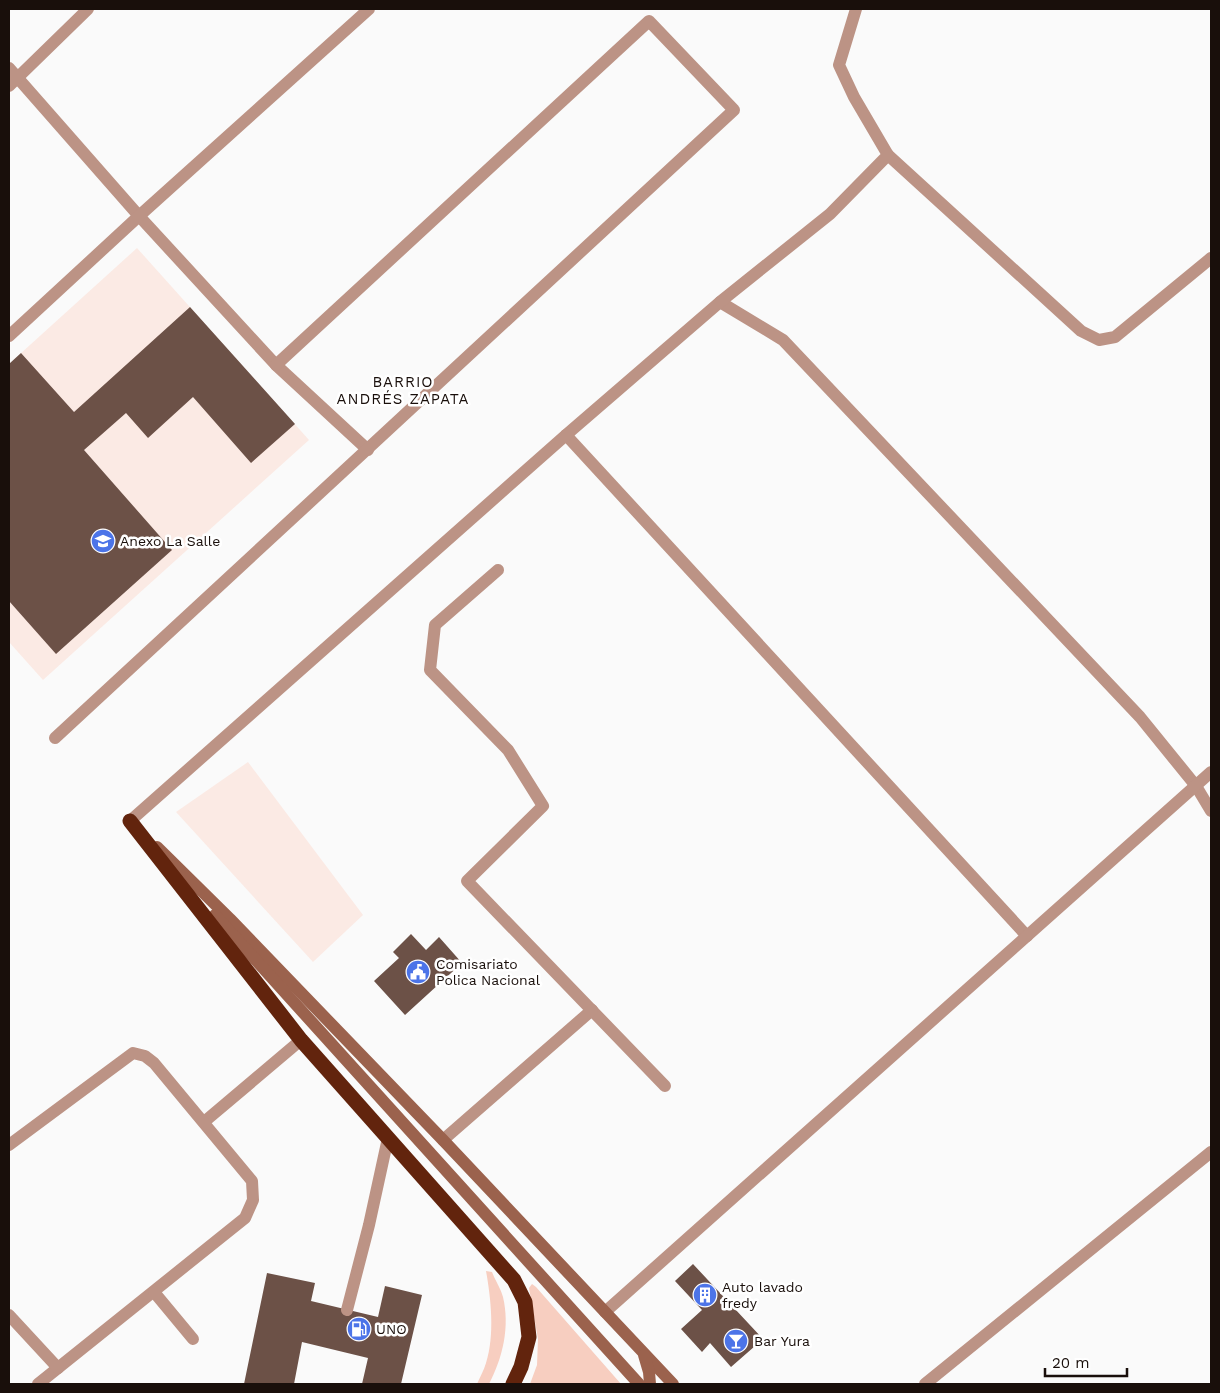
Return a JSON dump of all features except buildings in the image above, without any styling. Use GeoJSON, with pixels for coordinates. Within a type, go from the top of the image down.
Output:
{"type":"FeatureCollection","features":[{"type":"Feature","properties":{"kind":"highway"},"geometry":{"type":"LineString","coordinates":[[130,820],[301,1040],[514,1280],[525,1302],[529,1337],[521,1367],[513,1384]]}},
{"type":"Feature","properties":{"kind":"street"},"geometry":{"type":"LineString","coordinates":[[13,82],[88,9]]}},
{"type":"Feature","properties":{"kind":"street"},"geometry":{"type":"LineString","coordinates":[[9,336],[369,9]]}},
{"type":"Feature","properties":{"kind":"street"},"geometry":{"type":"LineString","coordinates":[[856,9],[839,66],[854,97],[888,155],[1082,331],[1100,340],[1116,337],[1211,258]]}},
{"type":"Feature","properties":{"kind":"street"},"geometry":{"type":"LineString","coordinates":[[55,738],[734,110],[649,21],[276,365]]}},
{"type":"Feature","properties":{"kind":"street"},"geometry":{"type":"LineString","coordinates":[[9,68],[13,82],[276,365],[368,450]]}},
{"type":"Feature","properties":{"kind":"street"},"geometry":{"type":"LineString","coordinates":[[130,820],[566,435],[720,302],[830,214],[888,155]]}},
{"type":"Feature","properties":{"kind":"street"},"geometry":{"type":"LineString","coordinates":[[720,302],[783,340],[1140,717],[1196,786],[1211,811]]}},
{"type":"Feature","properties":{"kind":"street"},"geometry":{"type":"LineString","coordinates":[[566,435],[1027,936]]}},
{"type":"Feature","properties":{"kind":"street"},"geometry":{"type":"LineString","coordinates":[[498,570],[435,625],[430,670],[508,750],[544,806],[467,881],[665,1086]]}},
{"type":"Feature","properties":{"kind":"street"},"geometry":{"type":"LineString","coordinates":[[605,1312],[1211,772]]}},
{"type":"Feature","properties":{"kind":"street"},"geometry":{"type":"LineString","coordinates":[[130,820],[230,919],[443,1140],[673,1384]]}},
{"type":"Feature","properties":{"kind":"street"},"geometry":{"type":"LineString","coordinates":[[130,820],[639,1384]]}},
{"type":"Feature","properties":{"kind":"street"},"geometry":{"type":"LineString","coordinates":[[443,1140],[592,1010]]}},
{"type":"Feature","properties":{"kind":"street"},"geometry":{"type":"LineString","coordinates":[[204,1122],[301,1040]]}},
{"type":"Feature","properties":{"kind":"street"},"geometry":{"type":"LineString","coordinates":[[9,1145],[133,1054],[145,1056],[154,1063],[252,1181],[253,1200],[246,1218],[38,1384]]}},
{"type":"Feature","properties":{"kind":"street"},"geometry":{"type":"LineString","coordinates":[[347,1310],[369,1226],[388,1138]]}},
{"type":"Feature","properties":{"kind":"street"},"geometry":{"type":"LineString","coordinates":[[925,1384],[1211,1152]]}},
{"type":"Feature","properties":{"kind":"street"},"geometry":{"type":"LineString","coordinates":[[154,1292],[193,1339]]}},
{"type":"Feature","properties":{"kind":"street"},"geometry":{"type":"LineString","coordinates":[[9,1315],[58,1368]]}},
{"type":"Feature","properties":{"kind":"street"},"geometry":{"type":"LineString","coordinates":[[642,1351],[649,1372],[650,1384]]}},
{"type":"Feature","properties":{"kind":"shaded area","name":"Anexo La Salle"},"geometry":{"type":"Polygon","coordinates":[[[137,248],[309,440],[43,680],[9,642],[9,364],[137,248]]]}},
{"type":"Feature","properties":{"kind":"shaded area"},"geometry":{"type":"Polygon","coordinates":[[[248,762],[363,915],[313,962],[176,812],[248,762]]]}},
{"type":"Feature","properties":{"kind":"shaded area"},"geometry":{"type":"Polygon","coordinates":[[[486,1271],[492,1272],[502,1294],[506,1319],[504,1342],[494,1374],[489,1384],[477,1384],[489,1352],[491,1329],[491,1305],[486,1271]]]}},
{"type":"Feature","properties":{"kind":"shaded area"},"geometry":{"type":"Polygon","coordinates":[[[532,1284],[621,1384],[530,1384],[537,1365],[538,1339],[529,1288],[532,1284]]]}},
{"type":"Feature","properties":{"kind":"place","name":"Anexo La Salle"},"geometry":{"type":"Point","coordinates":[103,541]}},
{"type":"Feature","properties":{"kind":"place","name":"Comisariato Polica Nacional"},"geometry":{"type":"Point","coordinates":[418,972]}},
{"type":"Feature","properties":{"kind":"place","name":"Auto lavado fredy"},"geometry":{"type":"Point","coordinates":[705,1295]}},
{"type":"Feature","properties":{"kind":"place","name":"UNO"},"geometry":{"type":"Point","coordinates":[359,1329]}},
{"type":"Feature","properties":{"kind":"place","name":"Bar Yura"},"geometry":{"type":"Point","coordinates":[736,1341]}},
{"type":"Feature","properties":{"kind":"district","name":"BARRIO ANDRÉS ZAPATA"},"geometry":{"type":"Point","coordinates":[403,390]}}]}
